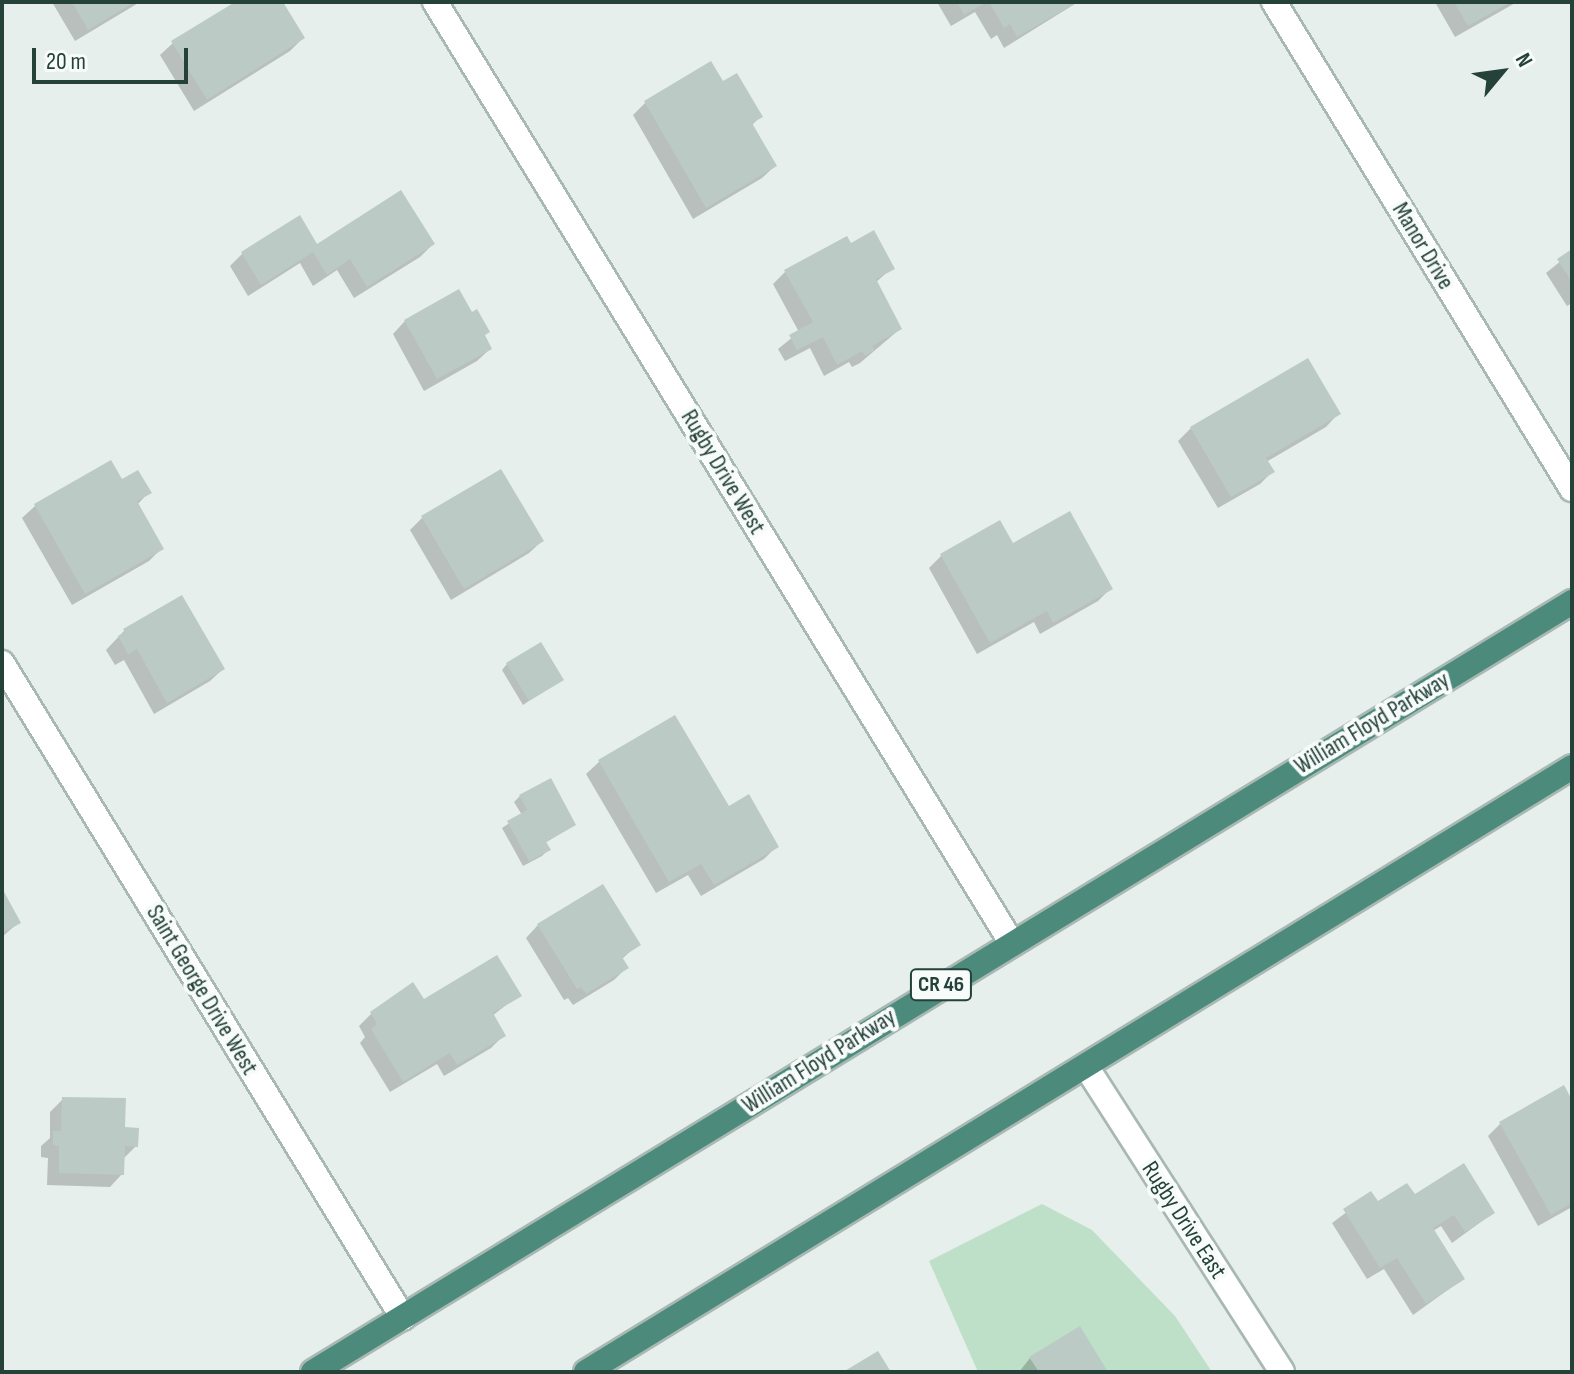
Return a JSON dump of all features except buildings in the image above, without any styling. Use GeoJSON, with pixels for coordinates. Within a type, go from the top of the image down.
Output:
{"type":"FeatureCollection","features":[{"type":"Feature","properties":{"kind":"highway","name":"William Floyd Parkway"},"geometry":{"type":"LineString","coordinates":[[313,1372],[1011,942],[1572,602]]}},
{"type":"Feature","properties":{"kind":"highway"},"geometry":{"type":"LineString","coordinates":[[586,1372],[1087,1068],[1572,767]]}},
{"type":"Feature","properties":{"kind":"street","name":"Rugby Drive West"},"geometry":{"type":"LineString","coordinates":[[435,2],[1011,942]]}},
{"type":"Feature","properties":{"kind":"street","name":"Manor Drive"},"geometry":{"type":"LineString","coordinates":[[1274,2],[1572,489]]}},
{"type":"Feature","properties":{"kind":"street","name":"Saint George Drive West"},"geometry":{"type":"LineString","coordinates":[[2,663],[403,1318]]}},
{"type":"Feature","properties":{"kind":"street","name":"Rugby Drive East"},"geometry":{"type":"LineString","coordinates":[[1087,1068],[1282,1372]]}},
{"type":"Feature","properties":{"kind":"green space"},"geometry":{"type":"Polygon","coordinates":[[[1042,1204],[1092,1230],[1175,1316],[1212,1372],[978,1372],[929,1261],[1042,1204]]]}}]}
